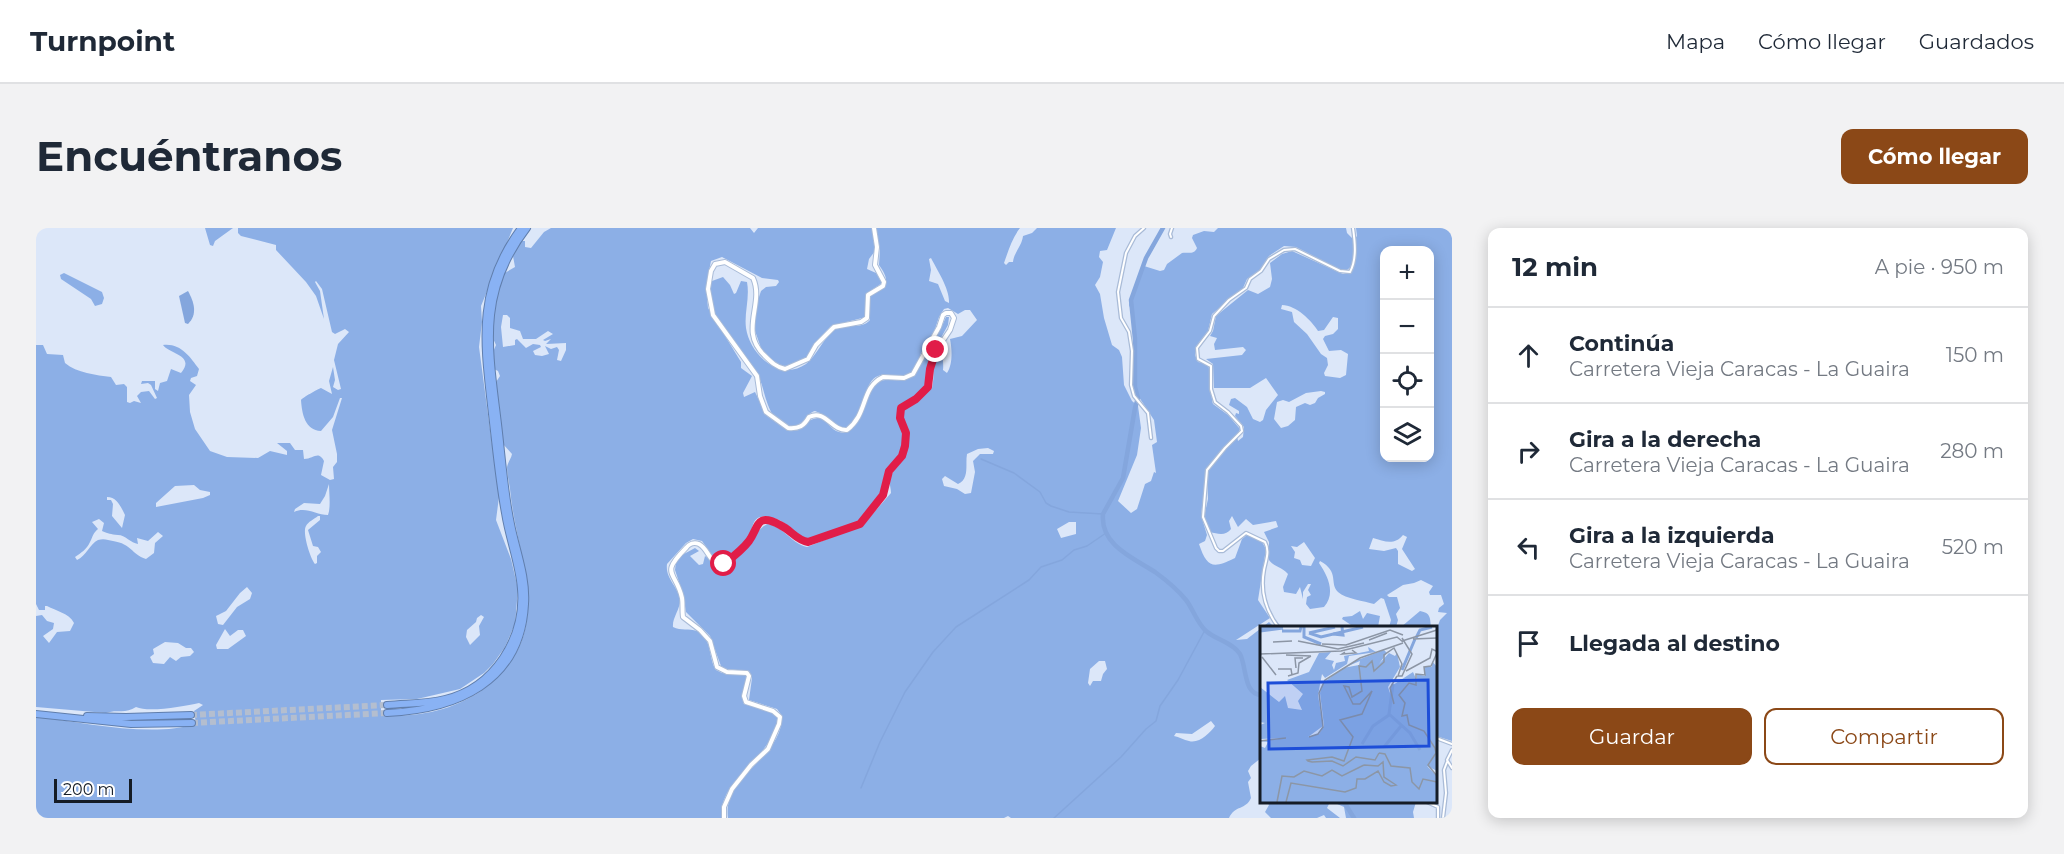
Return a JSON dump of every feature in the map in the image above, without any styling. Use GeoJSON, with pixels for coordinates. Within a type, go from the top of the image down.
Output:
{"type":"FeatureCollection","features":[{"type":"Feature","properties":{"kind":"highway"},"geometry":{"type":"LineString","coordinates":[[387,705],[437,701],[469,689],[487,677],[499,664],[517,629],[521,607],[521,585],[504,507],[484,333],[488,301],[495,277],[505,253],[521,228]]}},
{"type":"Feature","properties":{"kind":"highway"},"geometry":{"type":"LineString","coordinates":[[387,713],[435,708],[472,693],[502,667],[514,648],[521,630],[525,608],[525,584],[508,507],[488,333],[492,301],[499,278],[509,255],[527,228]]}},
{"type":"Feature","properties":{"kind":"highway"},"geometry":{"type":"LineString","coordinates":[[36,712],[108,717],[191,715]]}},
{"type":"Feature","properties":{"kind":"highway"},"geometry":{"type":"LineString","coordinates":[[36,712],[125,724],[192,723]]}},
{"type":"Feature","properties":{"kind":"main road"},"geometry":{"type":"LineString","coordinates":[[723,818],[724,807],[732,789],[751,765],[768,749],[780,717],[776,712],[746,702],[744,696],[749,676],[747,673],[727,672],[717,667],[710,641],[700,630],[682,617],[682,598],[672,574],[672,564],[688,546],[694,543],[699,544],[715,561],[724,564],[747,543],[756,525],[762,521],[780,525],[800,540],[808,542],[860,524],[883,495],[889,471],[902,456],[906,436],[900,418],[901,408],[916,399],[928,387],[934,354],[950,330],[954,318],[948,313],[943,315],[914,374],[904,378],[883,376],[872,385],[866,394],[860,416],[850,429],[839,430],[825,417],[814,415],[809,417],[803,426],[788,428],[766,412],[760,396],[758,378],[713,315],[708,289],[711,272],[717,263],[725,262],[753,278],[756,292],[752,332],[761,352],[776,366],[785,369],[808,359],[816,345],[834,327],[861,322],[867,318],[868,296],[884,282],[875,265],[877,247],[874,228]]}},
{"type":"Feature","properties":{"kind":"street"},"geometry":{"type":"LineString","coordinates":[[1144,228],[1135,236],[1126,253],[1119,292],[1121,318],[1130,332],[1131,385],[1134,396],[1148,413],[1151,438]]}},
{"type":"Feature","properties":{"kind":"street"},"geometry":{"type":"LineString","coordinates":[[1171,237],[1172,228]]}},
{"type":"Feature","properties":{"kind":"street"},"geometry":{"type":"LineString","coordinates":[[1278,626],[1263,598],[1268,550],[1266,542],[1246,533],[1219,551],[1204,522],[1208,469],[1242,431],[1241,426],[1228,412],[1215,402],[1211,389],[1212,368],[1209,363],[1198,358],[1197,351],[1210,331],[1217,311],[1246,288],[1250,279],[1261,272],[1269,259],[1284,250],[1294,249],[1340,272],[1350,272],[1354,261],[1353,228]]}},
{"type":"Feature","properties":{"kind":"street"},"geometry":{"type":"LineString","coordinates":[[1437,738],[1452,744]]}},
{"type":"Feature","properties":{"kind":"street"},"geometry":{"type":"LineString","coordinates":[[1443,818],[1446,793],[1444,770],[1447,756],[1452,750]]}},
{"type":"Feature","properties":{"kind":"street"},"geometry":{"type":"LineString","coordinates":[[1447,762],[1452,768]]}},
{"type":"Feature","properties":{"kind":"street"},"geometry":{"type":"LineString","coordinates":[[1431,803],[1438,807],[1438,818]]}},
{"type":"Feature","properties":{"kind":"shaded area"},"geometry":{"type":"Polygon","coordinates":[[[205,228],[233,228],[215,241],[213,246],[210,245],[205,228]]]}},
{"type":"Feature","properties":{"kind":"shaded area"},"geometry":{"type":"Polygon","coordinates":[[[238,228],[513,228],[481,306],[479,347],[499,497],[496,520],[511,559],[518,589],[515,624],[505,647],[493,664],[460,689],[417,699],[381,700],[381,715],[395,716],[436,711],[474,696],[507,666],[521,643],[527,620],[527,595],[507,472],[512,454],[503,444],[500,425],[496,382],[500,376],[494,369],[493,352],[496,345],[492,328],[495,300],[503,274],[515,267],[513,256],[520,241],[525,241],[525,247],[531,248],[544,232],[551,228],[750,228],[754,233],[758,228],[872,228],[875,251],[869,259],[867,269],[876,273],[882,283],[867,294],[866,317],[831,326],[814,344],[808,357],[799,362],[785,366],[778,365],[762,351],[753,325],[761,291],[766,287],[776,286],[778,280],[762,278],[722,257],[711,261],[706,286],[708,308],[741,362],[741,368],[752,376],[743,393],[744,397],[755,392],[767,416],[787,430],[820,418],[836,431],[846,432],[852,429],[857,422],[877,383],[885,380],[901,380],[900,377],[888,374],[879,375],[873,379],[856,418],[846,428],[815,411],[797,425],[789,426],[782,423],[776,419],[768,406],[755,369],[715,317],[710,299],[712,281],[723,277],[734,294],[741,281],[747,282],[746,328],[753,348],[768,363],[777,368],[796,369],[810,361],[836,329],[862,325],[870,320],[869,298],[886,281],[879,265],[880,250],[876,228],[1020,228],[1004,263],[1006,265],[1013,262],[1023,236],[1032,233],[1037,228],[1116,228],[1107,250],[1100,251],[1099,257],[1103,262],[1100,277],[1095,285],[1100,294],[1112,345],[1119,350],[1122,357],[1124,385],[1132,401],[1138,406],[1141,428],[1137,455],[1118,501],[1131,513],[1137,509],[1145,484],[1151,481],[1154,472],[1156,473],[1152,445],[1157,442],[1154,420],[1133,388],[1137,350],[1133,338],[1135,319],[1129,305],[1144,266],[1164,270],[1167,264],[1182,253],[1196,250],[1193,235],[1204,231],[1214,232],[1218,228],[1346,228],[1347,233],[1354,240],[1357,236],[1356,228],[1452,228],[1452,741],[1437,736],[1437,628],[1440,620],[1447,613],[1438,612],[1444,604],[1441,595],[1430,595],[1429,592],[1433,586],[1421,580],[1403,585],[1387,595],[1397,597],[1400,608],[1396,614],[1398,620],[1396,626],[1389,626],[1391,620],[1384,599],[1381,598],[1374,604],[1341,594],[1335,589],[1330,569],[1320,561],[1329,585],[1330,596],[1324,607],[1310,609],[1306,604],[1307,597],[1311,595],[1308,590],[1311,584],[1308,584],[1303,592],[1303,599],[1300,587],[1296,594],[1284,592],[1283,587],[1288,574],[1269,560],[1269,542],[1264,532],[1278,527],[1276,521],[1253,525],[1246,519],[1238,527],[1232,516],[1229,521],[1231,529],[1227,533],[1210,532],[1204,517],[1208,499],[1207,472],[1201,515],[1207,535],[1205,541],[1199,544],[1208,562],[1216,565],[1235,558],[1242,539],[1247,535],[1262,542],[1266,549],[1258,600],[1270,618],[1236,640],[1247,639],[1260,629],[1260,759],[1248,771],[1251,778],[1248,782],[1251,798],[1249,802],[1234,811],[1229,818],[1011,818],[1008,816],[1004,818],[728,818],[729,803],[734,790],[773,744],[782,716],[777,709],[749,700],[752,678],[749,671],[726,669],[721,666],[710,636],[686,612],[675,570],[676,562],[682,555],[695,548],[699,551],[690,556],[699,565],[703,564],[705,556],[725,567],[737,557],[758,531],[768,524],[779,528],[797,543],[807,547],[863,525],[891,493],[892,475],[906,455],[908,439],[903,420],[904,410],[932,388],[936,354],[939,350],[943,346],[943,370],[947,373],[952,352],[950,339],[962,336],[977,320],[970,310],[958,314],[948,308],[944,309],[939,317],[920,355],[922,357],[946,317],[949,317],[948,325],[930,358],[926,385],[912,399],[897,407],[897,418],[904,436],[900,454],[886,470],[880,493],[858,523],[808,539],[777,519],[761,517],[754,522],[746,542],[725,561],[714,558],[702,541],[693,539],[686,543],[667,564],[668,574],[680,600],[673,627],[694,630],[702,634],[708,644],[716,670],[722,673],[746,674],[744,704],[778,716],[775,731],[768,744],[729,790],[723,803],[721,818],[36,818],[36,717],[117,728],[158,730],[196,724],[194,711],[203,705],[199,703],[158,709],[136,707],[106,713],[36,707],[36,616],[42,615],[47,621],[54,623],[53,629],[43,636],[49,643],[57,632],[70,631],[74,623],[66,615],[47,606],[45,610],[39,610],[36,604],[36,345],[43,345],[47,354],[63,355],[65,363],[75,369],[111,377],[116,385],[124,384],[127,387],[127,402],[130,403],[134,401],[141,403],[137,396],[141,392],[149,391],[155,399],[157,398],[151,385],[141,384],[142,381],[155,381],[155,389],[158,391],[160,383],[167,381],[171,369],[181,373],[185,362],[163,345],[175,346],[184,352],[199,369],[197,376],[191,378],[190,381],[196,385],[189,395],[190,412],[195,429],[210,451],[227,457],[258,458],[270,451],[287,455],[287,451],[277,443],[290,443],[295,450],[303,450],[304,459],[320,456],[324,461],[321,475],[330,480],[334,479],[333,467],[337,462],[337,454],[332,430],[342,398],[340,398],[333,417],[321,431],[311,428],[305,420],[301,400],[321,388],[332,394],[329,381],[333,367],[335,380],[333,387],[341,389],[334,360],[338,344],[349,332],[345,329],[335,334],[332,332],[322,289],[316,281],[320,291],[324,319],[316,296],[276,250],[276,245],[241,236],[238,228]],[[1284,246],[1269,256],[1260,270],[1247,279],[1243,288],[1212,314],[1208,331],[1197,345],[1195,355],[1198,362],[1208,365],[1213,404],[1228,415],[1240,429],[1237,436],[1238,441],[1243,437],[1244,427],[1235,416],[1236,413],[1239,414],[1239,411],[1229,405],[1231,399],[1235,398],[1247,407],[1253,419],[1260,422],[1278,395],[1266,378],[1250,388],[1214,388],[1213,364],[1206,359],[1242,355],[1246,350],[1243,347],[1215,350],[1214,344],[1217,338],[1210,336],[1216,316],[1248,290],[1258,294],[1270,287],[1272,279],[1270,263],[1282,254],[1292,251],[1343,274],[1350,273],[1353,269],[1352,266],[1347,270],[1341,270],[1296,247],[1284,246]],[[931,258],[929,259],[931,270],[929,281],[938,284],[945,301],[949,303],[945,286],[931,258]],[[1282,305],[1281,309],[1292,312],[1294,322],[1327,358],[1325,376],[1340,378],[1346,375],[1348,354],[1341,350],[1329,351],[1323,339],[1338,329],[1338,318],[1333,317],[1324,330],[1318,331],[1308,318],[1293,308],[1282,305]],[[503,315],[501,327],[503,347],[515,345],[517,339],[526,348],[533,344],[540,345],[541,347],[533,351],[535,355],[542,356],[549,354],[545,346],[551,349],[557,347],[559,350],[557,360],[561,361],[566,350],[566,343],[546,344],[551,339],[543,340],[553,334],[548,331],[536,339],[523,339],[520,331],[510,328],[510,318],[507,315],[503,315]],[[1325,392],[1306,393],[1289,402],[1283,400],[1277,402],[1274,419],[1281,428],[1295,420],[1296,407],[1305,403],[1310,405],[1315,403],[1325,392]],[[988,448],[967,454],[966,475],[962,482],[958,484],[945,476],[942,479],[944,486],[957,489],[965,494],[971,493],[975,472],[973,461],[980,454],[993,454],[994,451],[988,448]],[[329,484],[320,504],[304,503],[294,512],[307,510],[328,515],[329,484]],[[194,485],[175,486],[156,503],[156,507],[210,495],[210,492],[200,490],[194,485]],[[107,497],[107,500],[111,500],[112,516],[122,528],[125,515],[116,501],[107,497]],[[320,516],[308,523],[305,529],[309,551],[315,564],[321,552],[318,547],[313,546],[308,530],[320,520],[320,516]],[[99,519],[92,522],[98,529],[87,547],[75,557],[77,560],[95,542],[102,539],[124,544],[146,559],[154,553],[155,543],[163,536],[158,532],[148,541],[137,538],[138,544],[123,536],[102,531],[104,523],[99,519]],[[1069,522],[1057,529],[1061,538],[1076,534],[1076,522],[1069,522]],[[1403,535],[1389,542],[1373,538],[1369,549],[1384,551],[1396,548],[1398,564],[1412,571],[1415,569],[1402,549],[1407,537],[1403,535]],[[1304,542],[1297,547],[1291,546],[1295,552],[1294,558],[1300,560],[1302,565],[1311,566],[1315,558],[1304,542]],[[247,587],[226,611],[216,616],[218,624],[223,625],[237,607],[250,599],[252,593],[247,587]],[[481,615],[467,630],[466,637],[470,645],[480,635],[479,626],[484,617],[481,615]],[[225,629],[216,645],[217,649],[228,649],[246,636],[243,630],[238,630],[230,636],[225,629]],[[165,642],[153,649],[154,654],[150,657],[153,663],[164,664],[170,657],[176,661],[194,652],[191,648],[178,643],[165,642]],[[1099,661],[1090,669],[1088,683],[1090,686],[1093,681],[1101,681],[1107,669],[1105,661],[1099,661]],[[1211,721],[1192,734],[1176,733],[1174,736],[1193,742],[1207,735],[1215,726],[1211,721]]]}},
{"type":"Feature","properties":{"kind":"shaded area"},"geometry":{"type":"Polygon","coordinates":[[[64,273],[102,292],[104,298],[102,304],[95,306],[91,299],[61,279],[60,275],[64,273]]]}},
{"type":"Feature","properties":{"kind":"shaded area"},"geometry":{"type":"Polygon","coordinates":[[[188,291],[194,308],[193,316],[188,324],[185,323],[179,296],[188,291]]]}},
{"type":"Feature","properties":{"kind":"shaded area"},"geometry":{"type":"Polygon","coordinates":[[[1360,611],[1363,619],[1367,613],[1380,616],[1378,626],[1352,626],[1342,619],[1360,611]]]}},
{"type":"Feature","properties":{"kind":"shaded area"},"geometry":{"type":"Polygon","coordinates":[[[1420,611],[1428,615],[1431,626],[1402,626],[1420,611]]]}},
{"type":"Feature","properties":{"kind":"shaded area"},"geometry":{"type":"Polygon","coordinates":[[[1268,803],[1335,803],[1329,804],[1327,808],[1340,818],[1326,818],[1324,815],[1317,818],[1271,818],[1265,812],[1269,805],[1268,803]]]}},
{"type":"Feature","properties":{"kind":"shaded area"},"geometry":{"type":"Polygon","coordinates":[[[1335,803],[1416,803],[1414,818],[1346,818],[1344,807],[1335,803]]]}},
{"type":"Feature","properties":{"kind":"waterway"},"geometry":{"type":"LineString","coordinates":[[1163,228],[1146,258],[1131,300],[1135,339],[1135,387],[1138,398],[1123,478],[1103,514],[1103,525],[1112,542],[1179,592],[1206,631],[1237,650],[1242,659],[1249,685],[1256,694],[1260,695]]}},
{"type":"Feature","properties":{"kind":"waterway"},"geometry":{"type":"LineString","coordinates":[[981,459],[1014,473],[1040,492],[1046,503],[1051,506],[1069,512],[1103,514]]}},
{"type":"Feature","properties":{"kind":"waterway"},"geometry":{"type":"LineString","coordinates":[[861,788],[880,742],[905,692],[933,652],[956,627],[1029,580],[1041,567],[1062,560],[1074,550],[1087,546],[1106,533]]}},
{"type":"Feature","properties":{"kind":"waterway"},"geometry":{"type":"LineString","coordinates":[[1054,818],[1121,757],[1156,721],[1160,706],[1178,680],[1205,630]]}},
{"type":"Feature","properties":{"kind":"waterway"},"geometry":{"type":"LineString","coordinates":[[1345,803],[1354,818]]}},
{"type":"Feature","properties":{"kind":"tunnel"},"geometry":{"type":"LineString","coordinates":[[191,715],[387,705]]}},
{"type":"Feature","properties":{"kind":"tunnel"},"geometry":{"type":"LineString","coordinates":[[192,723],[387,713]]}},
{"type":"Feature","properties":{"kind":"route"},"geometry":{"type":"LineString","coordinates":[[724,564],[747,543],[757,523],[762,521],[780,525],[806,542],[861,523],[883,495],[890,468],[902,456],[906,436],[900,421],[900,410],[928,387],[931,363],[936,350]]}}]}
